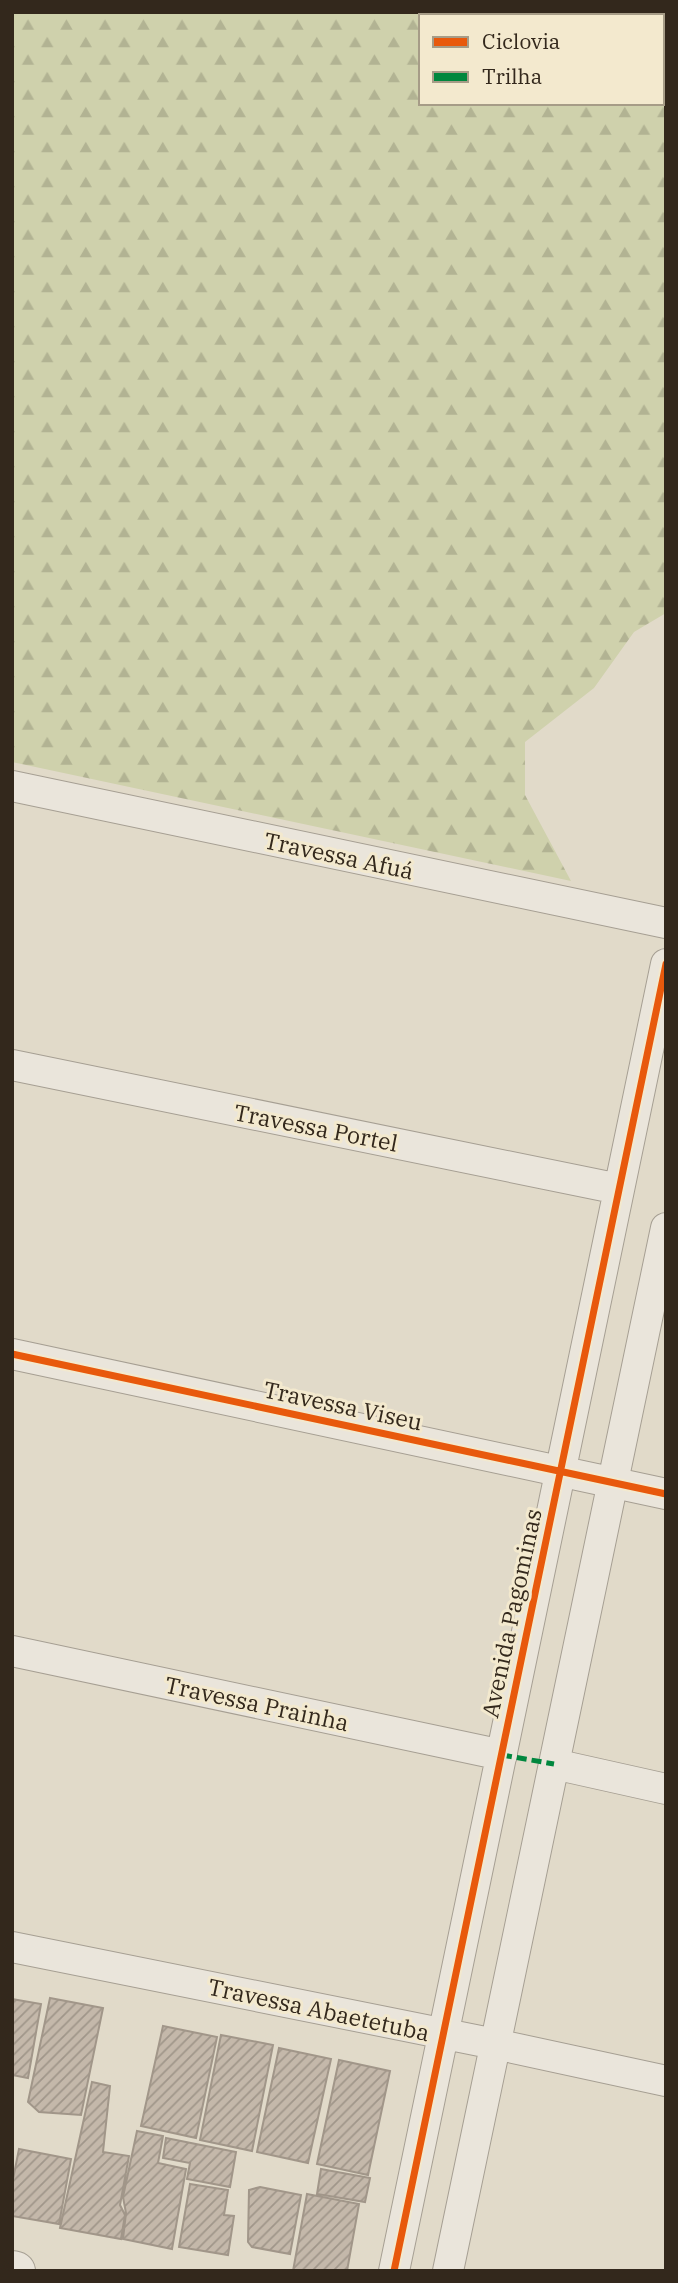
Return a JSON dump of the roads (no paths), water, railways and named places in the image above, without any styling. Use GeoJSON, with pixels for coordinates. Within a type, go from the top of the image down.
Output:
{"type":"FeatureCollection","features":[{"type":"Feature","properties":{"kind":"street","name":"Travessa Afuá"},"geometry":{"type":"LineString","coordinates":[[12,786],[666,923]]}},
{"type":"Feature","properties":{"kind":"street","name":"Avenida Pagominas"},"geometry":{"type":"LineString","coordinates":[[394,2271],[666,964]]}},
{"type":"Feature","properties":{"kind":"street","name":"Travessa Portel"},"geometry":{"type":"LineString","coordinates":[[12,1065],[619,1188]]}},
{"type":"Feature","properties":{"kind":"street"},"geometry":{"type":"LineString","coordinates":[[448,2271],[666,1228]]}},
{"type":"Feature","properties":{"kind":"street","name":"Travessa Viseu"},"geometry":{"type":"LineString","coordinates":[[12,1354],[666,1494]]}},
{"type":"Feature","properties":{"kind":"street","name":"Travessa Prainha"},"geometry":{"type":"LineString","coordinates":[[12,1651],[502,1755]]}},
{"type":"Feature","properties":{"kind":"street"},"geometry":{"type":"LineString","coordinates":[[554,1764],[666,1789]]}},
{"type":"Feature","properties":{"kind":"street","name":"Travessa Abaetetuba"},"geometry":{"type":"LineString","coordinates":[[12,1947],[666,2081]]}}]}
